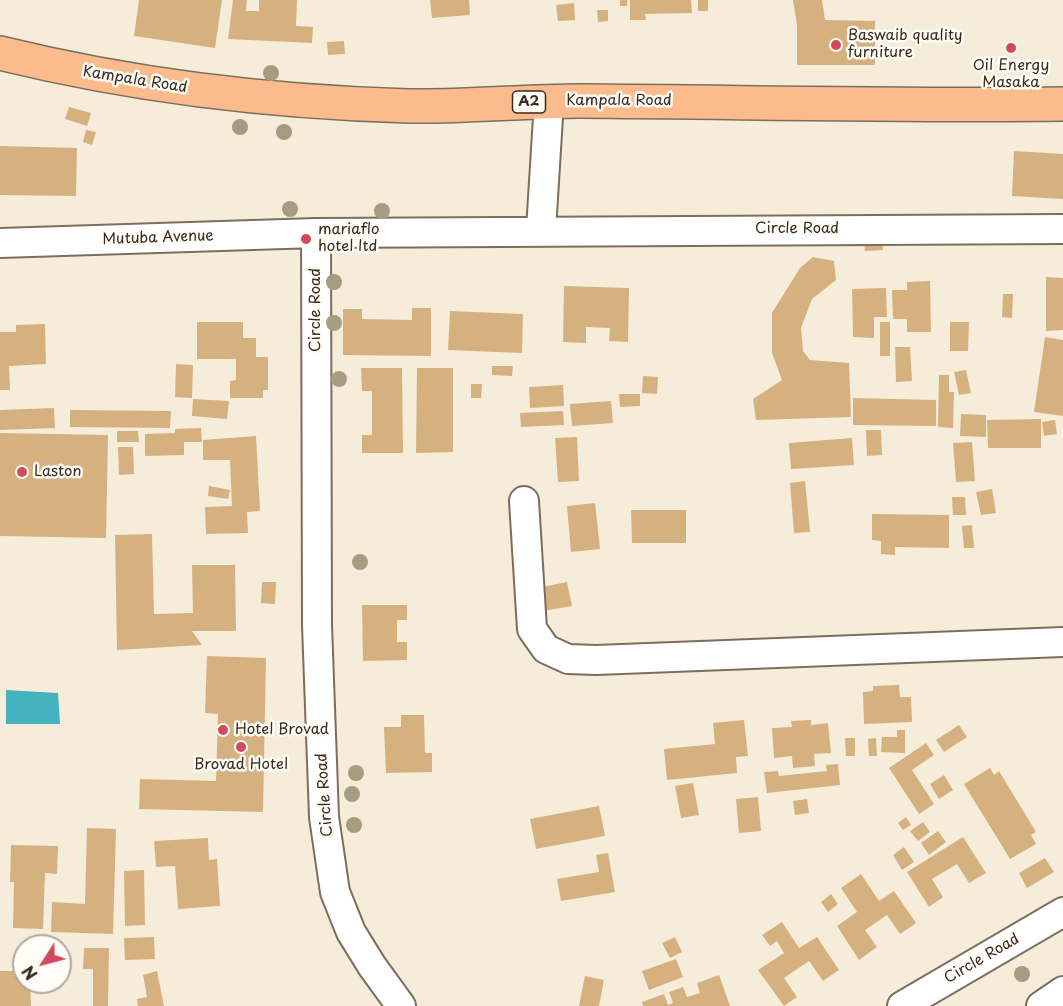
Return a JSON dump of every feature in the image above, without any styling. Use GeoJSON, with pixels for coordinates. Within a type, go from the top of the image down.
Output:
{"type":"FeatureCollection","features":[{"type":"Feature","properties":{"kind":"main road","name":"Kampala Road"},"geometry":{"type":"LineString","coordinates":[[0,53],[55,67],[179,88],[286,101],[412,106],[549,101],[1063,104]]}},
{"type":"Feature","properties":{"kind":"street"},"geometry":{"type":"LineString","coordinates":[[541,230],[549,101]]}},
{"type":"Feature","properties":{"kind":"street","name":"Circle Road"},"geometry":{"type":"LineString","coordinates":[[401,1006],[351,932],[335,892],[324,818],[317,625],[316,233],[1063,229]]}},
{"type":"Feature","properties":{"kind":"street","name":"Mutuba Avenue"},"geometry":{"type":"LineString","coordinates":[[0,243],[316,233]]}},
{"type":"Feature","properties":{"kind":"street"},"geometry":{"type":"LineString","coordinates":[[524,501],[532,629],[546,649],[568,659],[596,660],[1063,642]]}},
{"type":"Feature","properties":{"kind":"street","name":"Circle Road"},"geometry":{"type":"LineString","coordinates":[[902,1006],[1063,912]]}},
{"type":"Feature","properties":{"kind":"street"},"geometry":{"type":"LineString","coordinates":[[1041,1006],[1063,991]]}},
{"type":"Feature","properties":{"kind":"water"},"geometry":{"type":"Polygon","coordinates":[[[6,690],[58,693],[60,724],[6,724],[6,690]]]}},
{"type":"Feature","properties":{"kind":"building"},"geometry":{"type":"Polygon","coordinates":[[[139,0],[222,0],[215,48],[134,36],[139,0]]]}},
{"type":"Feature","properties":{"kind":"building"},"geometry":{"type":"Polygon","coordinates":[[[233,0],[247,0],[246,11],[259,11],[259,0],[297,0],[296,26],[313,27],[312,43],[228,39],[233,0]]]}},
{"type":"Feature","properties":{"kind":"building"},"geometry":{"type":"Polygon","coordinates":[[[430,0],[469,0],[470,15],[432,18],[430,0]]]}},
{"type":"Feature","properties":{"kind":"building"},"geometry":{"type":"Polygon","coordinates":[[[620,0],[627,0],[627,6],[620,6],[620,0]]]}},
{"type":"Feature","properties":{"kind":"building"},"geometry":{"type":"Polygon","coordinates":[[[630,0],[691,0],[692,13],[645,14],[646,20],[630,20],[630,0]]]}},
{"type":"Feature","properties":{"kind":"building"},"geometry":{"type":"Polygon","coordinates":[[[698,0],[708,0],[708,11],[698,11],[698,0]]]}},
{"type":"Feature","properties":{"kind":"building","name":"Baswaib quality furniture"},"geometry":{"type":"Polygon","coordinates":[[[793,0],[822,0],[825,20],[875,21],[875,65],[797,65],[797,25],[793,0]]]}},
{"type":"Feature","properties":{"kind":"building"},"geometry":{"type":"Polygon","coordinates":[[[574,3],[575,20],[558,21],[556,5],[574,3]]]}},
{"type":"Feature","properties":{"kind":"building"},"geometry":{"type":"Polygon","coordinates":[[[597,10],[608,10],[608,21],[598,22],[597,10]]]}},
{"type":"Feature","properties":{"kind":"building"},"geometry":{"type":"Polygon","coordinates":[[[344,41],[345,54],[328,55],[327,42],[344,41]]]}},
{"type":"Feature","properties":{"kind":"building"},"geometry":{"type":"Polygon","coordinates":[[[69,107],[91,113],[87,126],[65,119],[69,107]]]}},
{"type":"Feature","properties":{"kind":"building"},"geometry":{"type":"Polygon","coordinates":[[[86,130],[96,132],[92,145],[83,142],[86,130]]]}},
{"type":"Feature","properties":{"kind":"building"},"geometry":{"type":"Polygon","coordinates":[[[0,146],[77,148],[76,196],[0,195],[0,146]]]}},
{"type":"Feature","properties":{"kind":"building"},"geometry":{"type":"Polygon","coordinates":[[[1014,151],[1063,154],[1063,199],[1012,196],[1014,151]]]}},
{"type":"Feature","properties":{"kind":"building"},"geometry":{"type":"Polygon","coordinates":[[[882,240],[883,250],[865,251],[864,241],[882,240]]]}},
{"type":"Feature","properties":{"kind":"building"},"geometry":{"type":"Polygon","coordinates":[[[813,257],[834,261],[836,280],[812,299],[801,328],[803,351],[810,360],[849,363],[851,417],[756,420],[753,399],[782,380],[772,353],[772,313],[800,268],[813,257]]]}},
{"type":"Feature","properties":{"kind":"building"},"geometry":{"type":"Polygon","coordinates":[[[1046,277],[1063,278],[1063,330],[1046,331],[1046,277]]]}},
{"type":"Feature","properties":{"kind":"building"},"geometry":{"type":"Polygon","coordinates":[[[930,281],[931,332],[907,332],[907,319],[893,319],[892,290],[907,290],[907,282],[930,281]]]}},
{"type":"Feature","properties":{"kind":"building"},"geometry":{"type":"Polygon","coordinates":[[[564,286],[629,288],[628,342],[609,341],[610,328],[586,327],[586,343],[563,342],[564,286]]]}},
{"type":"Feature","properties":{"kind":"building"},"geometry":{"type":"Polygon","coordinates":[[[886,288],[887,317],[874,317],[874,338],[853,337],[852,289],[886,288]]]}},
{"type":"Feature","properties":{"kind":"building"},"geometry":{"type":"Polygon","coordinates":[[[1003,294],[1013,294],[1012,318],[1002,317],[1003,294]]]}},
{"type":"Feature","properties":{"kind":"building"},"geometry":{"type":"Polygon","coordinates":[[[412,308],[431,308],[431,356],[343,355],[343,309],[362,309],[362,319],[412,320],[412,308]]]}},
{"type":"Feature","properties":{"kind":"building"},"geometry":{"type":"Polygon","coordinates":[[[450,311],[523,314],[522,353],[448,350],[450,311]]]}},
{"type":"Feature","properties":{"kind":"building"},"geometry":{"type":"Polygon","coordinates":[[[197,322],[243,322],[243,338],[256,338],[256,357],[268,357],[268,390],[263,390],[263,398],[230,398],[230,381],[236,380],[236,359],[197,359],[197,322]]]}},
{"type":"Feature","properties":{"kind":"building"},"geometry":{"type":"Polygon","coordinates":[[[880,322],[890,322],[890,356],[880,356],[880,322]]]}},
{"type":"Feature","properties":{"kind":"building"},"geometry":{"type":"Polygon","coordinates":[[[950,322],[969,322],[968,351],[950,351],[950,322]]]}},
{"type":"Feature","properties":{"kind":"building"},"geometry":{"type":"Polygon","coordinates":[[[45,324],[46,364],[9,366],[10,390],[0,390],[0,332],[16,332],[16,325],[45,324]]]}},
{"type":"Feature","properties":{"kind":"building"},"geometry":{"type":"Polygon","coordinates":[[[1045,337],[1063,340],[1063,416],[1034,412],[1045,337]]]}},
{"type":"Feature","properties":{"kind":"building"},"geometry":{"type":"Polygon","coordinates":[[[895,347],[910,347],[912,381],[896,382],[895,347]]]}},
{"type":"Feature","properties":{"kind":"building"},"geometry":{"type":"Polygon","coordinates":[[[176,364],[193,365],[192,398],[175,397],[176,364]]]}},
{"type":"Feature","properties":{"kind":"building"},"geometry":{"type":"Polygon","coordinates":[[[492,366],[513,366],[512,376],[492,375],[492,366]]]}},
{"type":"Feature","properties":{"kind":"building"},"geometry":{"type":"Polygon","coordinates":[[[361,368],[402,368],[403,453],[362,453],[362,435],[372,435],[372,391],[362,391],[361,368]]]}},
{"type":"Feature","properties":{"kind":"building"},"geometry":{"type":"Polygon","coordinates":[[[417,368],[453,368],[453,452],[416,453],[417,368]]]}},
{"type":"Feature","properties":{"kind":"building"},"geometry":{"type":"Polygon","coordinates":[[[966,370],[971,393],[959,395],[954,372],[966,370]]]}},
{"type":"Feature","properties":{"kind":"building"},"geometry":{"type":"Polygon","coordinates":[[[939,375],[949,375],[949,392],[954,392],[953,428],[938,427],[939,375]]]}},
{"type":"Feature","properties":{"kind":"building"},"geometry":{"type":"Polygon","coordinates":[[[643,376],[658,377],[657,394],[642,393],[643,376]]]}},
{"type":"Feature","properties":{"kind":"building"},"geometry":{"type":"Polygon","coordinates":[[[471,384],[482,384],[481,398],[471,398],[471,384]]]}},
{"type":"Feature","properties":{"kind":"building"},"geometry":{"type":"Polygon","coordinates":[[[563,385],[564,406],[530,408],[529,387],[563,385]]]}},
{"type":"Feature","properties":{"kind":"building"},"geometry":{"type":"Polygon","coordinates":[[[619,394],[640,394],[640,406],[620,407],[619,394]]]}},
{"type":"Feature","properties":{"kind":"building"},"geometry":{"type":"Polygon","coordinates":[[[853,398],[936,400],[936,426],[853,425],[853,398]]]}},
{"type":"Feature","properties":{"kind":"building"},"geometry":{"type":"Polygon","coordinates":[[[193,399],[229,401],[227,419],[192,416],[193,399]]]}},
{"type":"Feature","properties":{"kind":"building"},"geometry":{"type":"Polygon","coordinates":[[[611,401],[613,423],[572,426],[570,404],[611,401]]]}},
{"type":"Feature","properties":{"kind":"building"},"geometry":{"type":"Polygon","coordinates":[[[54,408],[55,428],[0,430],[0,410],[54,408]]]}},
{"type":"Feature","properties":{"kind":"building"},"geometry":{"type":"Polygon","coordinates":[[[70,410],[171,411],[170,428],[70,427],[70,410]]]}},
{"type":"Feature","properties":{"kind":"building"},"geometry":{"type":"Polygon","coordinates":[[[563,411],[564,425],[521,427],[520,413],[563,411]]]}},
{"type":"Feature","properties":{"kind":"building"},"geometry":{"type":"Polygon","coordinates":[[[961,414],[986,415],[986,437],[960,436],[961,414]]]}},
{"type":"Feature","properties":{"kind":"building"},"geometry":{"type":"Polygon","coordinates":[[[1041,419],[1041,448],[988,448],[987,420],[1041,419]]]}},
{"type":"Feature","properties":{"kind":"building"},"geometry":{"type":"Polygon","coordinates":[[[1055,420],[1057,434],[1044,436],[1042,422],[1055,420]]]}},
{"type":"Feature","properties":{"kind":"building"},"geometry":{"type":"Polygon","coordinates":[[[201,428],[202,442],[184,442],[184,455],[145,456],[145,434],[175,433],[175,429],[201,428]]]}},
{"type":"Feature","properties":{"kind":"building"},"geometry":{"type":"Polygon","coordinates":[[[866,430],[881,430],[882,455],[867,456],[866,430]]]}},
{"type":"Feature","properties":{"kind":"building"},"geometry":{"type":"Polygon","coordinates":[[[117,431],[138,431],[139,442],[117,442],[117,431]]]}},
{"type":"Feature","properties":{"kind":"building"},"geometry":{"type":"Polygon","coordinates":[[[0,433],[108,435],[106,538],[0,536],[0,433]]]}},
{"type":"Feature","properties":{"kind":"building"},"geometry":{"type":"Polygon","coordinates":[[[256,436],[260,511],[247,512],[248,533],[206,534],[205,507],[232,506],[230,460],[203,460],[203,440],[256,436]]]}},
{"type":"Feature","properties":{"kind":"building"},"geometry":{"type":"Polygon","coordinates":[[[577,437],[579,481],[558,482],[555,438],[577,437]]]}},
{"type":"Feature","properties":{"kind":"building"},"geometry":{"type":"Polygon","coordinates":[[[852,438],[854,465],[791,469],[789,443],[852,438]]]}},
{"type":"Feature","properties":{"kind":"building"},"geometry":{"type":"Polygon","coordinates":[[[972,442],[975,481],[956,482],[953,443],[972,442]]]}},
{"type":"Feature","properties":{"kind":"building"},"geometry":{"type":"Polygon","coordinates":[[[118,447],[133,447],[134,474],[119,475],[118,447]]]}},
{"type":"Feature","properties":{"kind":"building"},"geometry":{"type":"Polygon","coordinates":[[[805,481],[810,532],[794,533],[790,483],[805,481]]]}},
{"type":"Feature","properties":{"kind":"building"},"geometry":{"type":"Polygon","coordinates":[[[209,486],[230,490],[228,499],[208,496],[209,486]]]}},
{"type":"Feature","properties":{"kind":"building"},"geometry":{"type":"Polygon","coordinates":[[[992,489],[996,513],[981,515],[976,492],[992,489]]]}},
{"type":"Feature","properties":{"kind":"building"},"geometry":{"type":"Polygon","coordinates":[[[952,497],[965,497],[966,515],[953,515],[952,497]]]}},
{"type":"Feature","properties":{"kind":"building"},"geometry":{"type":"Polygon","coordinates":[[[595,503],[600,549],[571,552],[567,506],[595,503]]]}},
{"type":"Feature","properties":{"kind":"building"},"geometry":{"type":"Polygon","coordinates":[[[631,510],[686,510],[686,543],[632,543],[631,510]]]}},
{"type":"Feature","properties":{"kind":"building"},"geometry":{"type":"Polygon","coordinates":[[[872,514],[949,515],[949,548],[895,547],[895,555],[881,554],[881,541],[872,540],[872,514]]]}},
{"type":"Feature","properties":{"kind":"building"},"geometry":{"type":"Polygon","coordinates":[[[972,525],[974,548],[964,548],[962,526],[972,525]]]}},
{"type":"Feature","properties":{"kind":"building"},"geometry":{"type":"Polygon","coordinates":[[[152,534],[154,614],[193,613],[192,565],[235,565],[236,631],[192,631],[202,645],[117,650],[115,535],[152,534]]]}},
{"type":"Feature","properties":{"kind":"building"},"geometry":{"type":"Polygon","coordinates":[[[262,582],[276,582],[275,604],[261,603],[262,582]]]}},
{"type":"Feature","properties":{"kind":"building"},"geometry":{"type":"Polygon","coordinates":[[[567,582],[572,606],[537,612],[533,589],[567,582]]]}},
{"type":"Feature","properties":{"kind":"building"},"geometry":{"type":"Polygon","coordinates":[[[362,605],[407,605],[407,620],[397,620],[397,642],[407,642],[407,660],[363,661],[362,605]]]}},
{"type":"Feature","properties":{"kind":"building","name":"Brovad Hotel"},"geometry":{"type":"Polygon","coordinates":[[[207,656],[266,658],[263,812],[139,809],[140,779],[216,781],[218,714],[205,713],[207,656]]]}},
{"type":"Feature","properties":{"kind":"building"},"geometry":{"type":"Polygon","coordinates":[[[899,685],[900,697],[911,697],[912,722],[864,724],[863,692],[873,691],[873,686],[899,685]]]}},
{"type":"Feature","properties":{"kind":"building"},"geometry":{"type":"Polygon","coordinates":[[[401,715],[424,715],[425,753],[432,753],[432,772],[386,773],[384,727],[401,727],[401,715]]]}},
{"type":"Feature","properties":{"kind":"building"},"geometry":{"type":"Polygon","coordinates":[[[744,720],[748,756],[736,757],[737,773],[667,780],[664,749],[715,744],[713,723],[744,720]]]}},
{"type":"Feature","properties":{"kind":"building"},"geometry":{"type":"Polygon","coordinates":[[[811,720],[811,725],[828,723],[831,753],[814,754],[815,766],[793,768],[792,756],[774,758],[772,728],[792,727],[791,721],[811,720]]]}},
{"type":"Feature","properties":{"kind":"building"},"geometry":{"type":"Polygon","coordinates":[[[959,725],[967,737],[944,752],[936,740],[959,725]]]}},
{"type":"Feature","properties":{"kind":"building"},"geometry":{"type":"Polygon","coordinates":[[[897,730],[905,730],[905,753],[881,752],[882,737],[897,737],[897,730]]]}},
{"type":"Feature","properties":{"kind":"building"},"geometry":{"type":"Polygon","coordinates":[[[845,738],[855,738],[855,756],[846,756],[845,738]]]}},
{"type":"Feature","properties":{"kind":"building"},"geometry":{"type":"Polygon","coordinates":[[[876,738],[877,756],[869,756],[868,739],[876,738]]]}},
{"type":"Feature","properties":{"kind":"building"},"geometry":{"type":"Polygon","coordinates":[[[926,743],[934,755],[912,770],[934,804],[919,814],[889,768],[926,743]]]}},
{"type":"Feature","properties":{"kind":"building"},"geometry":{"type":"Polygon","coordinates":[[[838,764],[840,785],[767,793],[764,772],[778,771],[779,776],[827,771],[826,765],[838,764]]]}},
{"type":"Feature","properties":{"kind":"building"},"geometry":{"type":"Polygon","coordinates":[[[990,768],[994,775],[999,771],[1036,832],[1031,835],[1036,844],[1010,859],[964,784],[990,768]]]}},
{"type":"Feature","properties":{"kind":"building"},"geometry":{"type":"Polygon","coordinates":[[[944,775],[953,790],[939,799],[930,784],[944,775]]]}},
{"type":"Feature","properties":{"kind":"building"},"geometry":{"type":"Polygon","coordinates":[[[693,783],[699,815],[681,818],[675,786],[693,783]]]}},
{"type":"Feature","properties":{"kind":"building"},"geometry":{"type":"Polygon","coordinates":[[[758,797],[761,831],[739,833],[736,799],[758,797]]]}},
{"type":"Feature","properties":{"kind":"building"},"geometry":{"type":"Polygon","coordinates":[[[807,799],[809,813],[795,815],[793,801],[807,799]]]}},
{"type":"Feature","properties":{"kind":"building"},"geometry":{"type":"Polygon","coordinates":[[[599,806],[605,836],[536,849],[530,819],[599,806]]]}},
{"type":"Feature","properties":{"kind":"building"},"geometry":{"type":"Polygon","coordinates":[[[906,817],[911,825],[903,830],[898,823],[906,817]]]}},
{"type":"Feature","properties":{"kind":"building"},"geometry":{"type":"Polygon","coordinates":[[[923,822],[930,832],[918,841],[910,831],[923,822]]]}},
{"type":"Feature","properties":{"kind":"building"},"geometry":{"type":"Polygon","coordinates":[[[87,828],[116,829],[113,934],[51,932],[52,902],[85,904],[87,828]]]}},
{"type":"Feature","properties":{"kind":"building"},"geometry":{"type":"Polygon","coordinates":[[[938,831],[946,842],[929,855],[921,843],[938,831]]]}},
{"type":"Feature","properties":{"kind":"building"},"geometry":{"type":"Polygon","coordinates":[[[963,837],[986,873],[969,883],[957,864],[932,879],[943,897],[929,907],[907,872],[963,837]]]}},
{"type":"Feature","properties":{"kind":"building"},"geometry":{"type":"Polygon","coordinates":[[[208,838],[209,860],[217,859],[220,906],[178,909],[175,866],[156,867],[154,841],[208,838]]]}},
{"type":"Feature","properties":{"kind":"building"},"geometry":{"type":"Polygon","coordinates":[[[11,845],[58,846],[57,874],[45,873],[43,929],[13,928],[14,882],[10,882],[11,845]]]}},
{"type":"Feature","properties":{"kind":"building"},"geometry":{"type":"Polygon","coordinates":[[[904,847],[914,862],[902,870],[893,855],[904,847]]]}},
{"type":"Feature","properties":{"kind":"building"},"geometry":{"type":"Polygon","coordinates":[[[608,853],[615,892],[561,901],[557,879],[599,872],[596,855],[608,853]]]}},
{"type":"Feature","properties":{"kind":"building"},"geometry":{"type":"Polygon","coordinates":[[[1045,858],[1054,872],[1027,888],[1019,873],[1045,858]]]}},
{"type":"Feature","properties":{"kind":"building"},"geometry":{"type":"Polygon","coordinates":[[[144,870],[145,925],[125,926],[124,871],[144,870]]]}},
{"type":"Feature","properties":{"kind":"building"},"geometry":{"type":"Polygon","coordinates":[[[861,874],[879,901],[894,891],[916,923],[900,934],[887,915],[865,930],[877,947],[859,960],[837,926],[857,912],[841,888],[861,874]]]}},
{"type":"Feature","properties":{"kind":"building"},"geometry":{"type":"Polygon","coordinates":[[[831,894],[838,904],[828,912],[821,902],[831,894]]]}},
{"type":"Feature","properties":{"kind":"building"},"geometry":{"type":"Polygon","coordinates":[[[782,922],[799,948],[817,937],[839,970],[823,981],[809,961],[784,978],[797,997],[784,1006],[758,970],[784,953],[777,941],[770,946],[762,935],[782,922]]]}},
{"type":"Feature","properties":{"kind":"building"},"geometry":{"type":"Polygon","coordinates":[[[154,937],[155,959],[125,960],[124,938],[154,937]]]}},
{"type":"Feature","properties":{"kind":"building"},"geometry":{"type":"Polygon","coordinates":[[[675,937],[682,952],[670,958],[662,943],[675,937]]]}},
{"type":"Feature","properties":{"kind":"building"},"geometry":{"type":"Polygon","coordinates":[[[84,948],[109,948],[108,1006],[93,1006],[93,969],[83,969],[84,948]]]}},
{"type":"Feature","properties":{"kind":"building"},"geometry":{"type":"Polygon","coordinates":[[[676,959],[683,977],[649,990],[642,971],[676,959]]]}},
{"type":"Feature","properties":{"kind":"building"},"geometry":{"type":"Polygon","coordinates":[[[0,971],[12,971],[12,994],[30,994],[31,1006],[0,1006],[0,971]]]}},
{"type":"Feature","properties":{"kind":"building"},"geometry":{"type":"Polygon","coordinates":[[[157,971],[164,1006],[138,1006],[137,999],[147,997],[143,975],[157,971]]]}},
{"type":"Feature","properties":{"kind":"building"},"geometry":{"type":"Polygon","coordinates":[[[719,975],[730,1006],[643,1006],[642,1002],[664,994],[668,1005],[673,1003],[669,992],[683,987],[687,997],[700,993],[697,983],[719,975]]]}},
{"type":"Feature","properties":{"kind":"building"},"geometry":{"type":"Polygon","coordinates":[[[585,976],[604,980],[599,1006],[579,1006],[585,976]]]}},
{"type":"Feature","properties":{"kind":"place","name":"Baswaib quality furniture"},"geometry":{"type":"Point","coordinates":[836,45]}},
{"type":"Feature","properties":{"kind":"place","name":"Oil Energy Masaka"},"geometry":{"type":"Point","coordinates":[1011,48]}},
{"type":"Feature","properties":{"kind":"place","name":"mariaflo hotel ltd"},"geometry":{"type":"Point","coordinates":[306,239]}},
{"type":"Feature","properties":{"kind":"place","name":"Laston"},"geometry":{"type":"Point","coordinates":[22,472]}},
{"type":"Feature","properties":{"kind":"place","name":"Hotel Brovad"},"geometry":{"type":"Point","coordinates":[223,730]}},
{"type":"Feature","properties":{"kind":"place","name":"Brovad Hotel"},"geometry":{"type":"Point","coordinates":[241,747]}}]}
